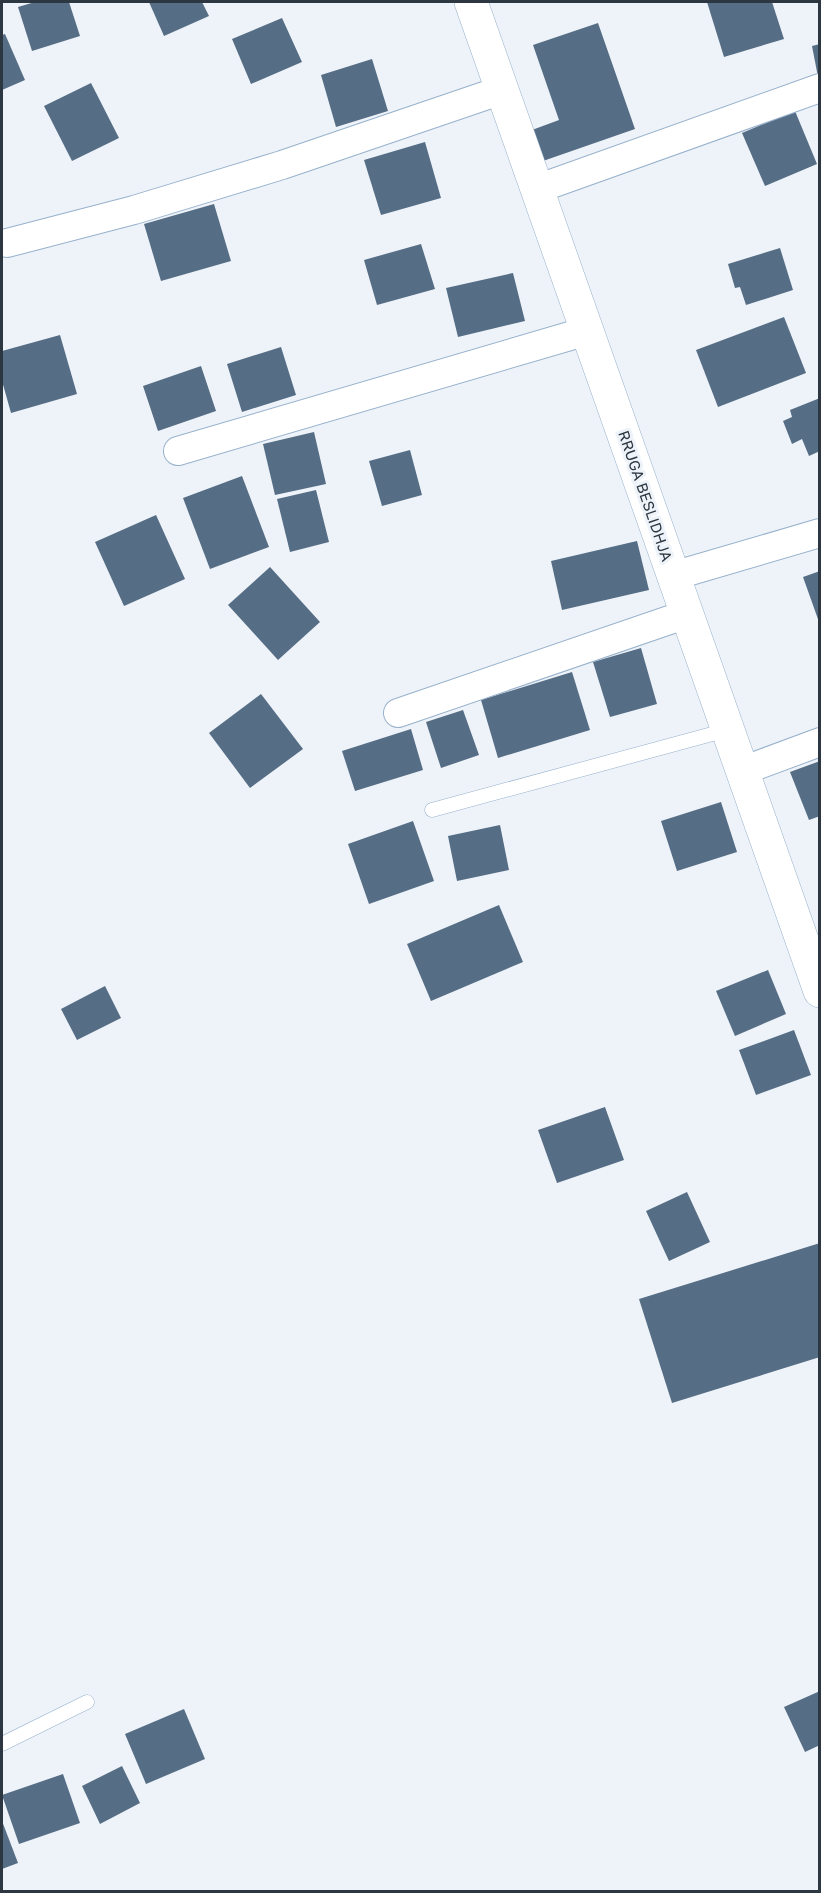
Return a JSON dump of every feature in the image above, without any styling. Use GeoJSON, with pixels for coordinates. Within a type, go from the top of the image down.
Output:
{"type":"FeatureCollection","features":[{"type":"Feature","properties":{"kind":"main road","name":"RRUGA BESLIDHJA"},"geometry":{"type":"LineString","coordinates":[[471,2],[819,991]]}},
{"type":"Feature","properties":{"kind":"street"},"geometry":{"type":"LineString","coordinates":[[537,189],[819,88]]}},
{"type":"Feature","properties":{"kind":"street"},"geometry":{"type":"LineString","coordinates":[[7,243],[134,210],[282,165],[502,90]]}},
{"type":"Feature","properties":{"kind":"street"},"geometry":{"type":"LineString","coordinates":[[178,451],[587,331]]}},
{"type":"Feature","properties":{"kind":"street"},"geometry":{"type":"LineString","coordinates":[[673,576],[819,533]]}},
{"type":"Feature","properties":{"kind":"street"},"geometry":{"type":"LineString","coordinates":[[398,713],[687,614]]}},
{"type":"Feature","properties":{"kind":"street"},"geometry":{"type":"LineString","coordinates":[[742,771],[819,742]]}},
{"type":"Feature","properties":{"kind":"lane"},"geometry":{"type":"LineString","coordinates":[[432,810],[728,730]]}},
{"type":"Feature","properties":{"kind":"lane"},"geometry":{"type":"LineString","coordinates":[[2,1744],[87,1702]]}},
{"type":"Feature","properties":{"kind":"building"},"geometry":{"type":"Polygon","coordinates":[[[35,2],[69,2],[80,36],[32,51],[18,7],[35,2]]]}},
{"type":"Feature","properties":{"kind":"building"},"geometry":{"type":"Polygon","coordinates":[[[149,2],[202,2],[209,16],[164,36],[149,2]]]}},
{"type":"Feature","properties":{"kind":"building"},"geometry":{"type":"Polygon","coordinates":[[[707,2],[772,2],[784,39],[724,57],[707,2]]]}},
{"type":"Feature","properties":{"kind":"building"},"geometry":{"type":"Polygon","coordinates":[[[282,18],[302,62],[251,84],[232,39],[282,18]]]}},
{"type":"Feature","properties":{"kind":"building"},"geometry":{"type":"Polygon","coordinates":[[[598,23],[635,129],[543,161],[532,130],[559,120],[533,45],[598,23]]]}},
{"type":"Feature","properties":{"kind":"building"},"geometry":{"type":"Polygon","coordinates":[[[5,34],[25,80],[2,90],[2,35],[5,34]]]}},
{"type":"Feature","properties":{"kind":"building"},"geometry":{"type":"Polygon","coordinates":[[[820,44],[820,76],[818,77],[812,46],[820,44]]]}},
{"type":"Feature","properties":{"kind":"building"},"geometry":{"type":"Polygon","coordinates":[[[372,59],[388,111],[336,127],[321,75],[372,59]]]}},
{"type":"Feature","properties":{"kind":"building"},"geometry":{"type":"Polygon","coordinates":[[[91,83],[119,138],[72,161],[44,106],[91,83]]]}},
{"type":"Feature","properties":{"kind":"building"},"geometry":{"type":"Polygon","coordinates":[[[795,111],[817,164],[765,186],[742,133],[795,111]]]}},
{"type":"Feature","properties":{"kind":"building"},"geometry":{"type":"Polygon","coordinates":[[[425,142],[441,198],[381,215],[364,160],[425,142]]]}},
{"type":"Feature","properties":{"kind":"building"},"geometry":{"type":"Polygon","coordinates":[[[214,204],[231,261],[161,281],[144,224],[214,204]]]}},
{"type":"Feature","properties":{"kind":"building"},"geometry":{"type":"Polygon","coordinates":[[[421,244],[435,289],[377,305],[364,260],[421,244]]]}},
{"type":"Feature","properties":{"kind":"building"},"geometry":{"type":"Polygon","coordinates":[[[780,248],[793,290],[746,305],[740,287],[735,288],[728,264],[780,248]]]}},
{"type":"Feature","properties":{"kind":"building"},"geometry":{"type":"Polygon","coordinates":[[[513,273],[525,321],[458,337],[446,288],[513,273]]]}},
{"type":"Feature","properties":{"kind":"building"},"geometry":{"type":"Polygon","coordinates":[[[784,317],[806,373],[718,407],[696,350],[784,317]]]}},
{"type":"Feature","properties":{"kind":"building"},"geometry":{"type":"Polygon","coordinates":[[[60,335],[77,394],[11,413],[2,381],[2,351],[60,335]]]}},
{"type":"Feature","properties":{"kind":"building"},"geometry":{"type":"Polygon","coordinates":[[[281,347],[296,395],[242,412],[227,364],[281,347]]]}},
{"type":"Feature","properties":{"kind":"building"},"geometry":{"type":"Polygon","coordinates":[[[201,366],[216,411],[158,431],[143,386],[201,366]]]}},
{"type":"Feature","properties":{"kind":"building"},"geometry":{"type":"Polygon","coordinates":[[[820,398],[820,451],[809,456],[802,439],[792,444],[783,421],[792,417],[790,410],[820,398]]]}},
{"type":"Feature","properties":{"kind":"building"},"geometry":{"type":"Polygon","coordinates":[[[314,432],[326,484],[275,495],[263,444],[314,432]]]}},
{"type":"Feature","properties":{"kind":"building"},"geometry":{"type":"Polygon","coordinates":[[[410,450],[422,495],[382,506],[369,461],[410,450]]]}},
{"type":"Feature","properties":{"kind":"building"},"geometry":{"type":"Polygon","coordinates":[[[242,476],[269,547],[210,569],[183,498],[242,476]]]}},
{"type":"Feature","properties":{"kind":"building"},"geometry":{"type":"Polygon","coordinates":[[[316,490],[329,542],[290,552],[277,499],[316,490]]]}},
{"type":"Feature","properties":{"kind":"building"},"geometry":{"type":"Polygon","coordinates":[[[156,515],[185,579],[124,606],[95,542],[156,515]]]}},
{"type":"Feature","properties":{"kind":"building"},"geometry":{"type":"Polygon","coordinates":[[[637,541],[649,590],[562,610],[551,561],[637,541]]]}},
{"type":"Feature","properties":{"kind":"building"},"geometry":{"type":"Polygon","coordinates":[[[270,567],[320,622],[278,660],[228,605],[270,567]]]}},
{"type":"Feature","properties":{"kind":"building"},"geometry":{"type":"Polygon","coordinates":[[[820,571],[820,622],[819,622],[803,577],[820,571]]]}},
{"type":"Feature","properties":{"kind":"building"},"geometry":{"type":"Polygon","coordinates":[[[641,648],[657,704],[610,717],[593,662],[641,648]]]}},
{"type":"Feature","properties":{"kind":"building"},"geometry":{"type":"Polygon","coordinates":[[[572,672],[590,730],[498,758],[481,700],[572,672]]]}},
{"type":"Feature","properties":{"kind":"building"},"geometry":{"type":"Polygon","coordinates":[[[261,694],[303,749],[250,788],[209,733],[261,694]]]}},
{"type":"Feature","properties":{"kind":"building"},"geometry":{"type":"Polygon","coordinates":[[[463,710],[479,755],[441,768],[426,722],[463,710]]]}},
{"type":"Feature","properties":{"kind":"building"},"geometry":{"type":"Polygon","coordinates":[[[411,729],[423,770],[355,791],[342,751],[411,729]]]}},
{"type":"Feature","properties":{"kind":"building"},"geometry":{"type":"Polygon","coordinates":[[[820,761],[820,816],[809,820],[790,772],[820,761]]]}},
{"type":"Feature","properties":{"kind":"building"},"geometry":{"type":"Polygon","coordinates":[[[721,802],[737,852],[677,871],[661,821],[721,802]]]}},
{"type":"Feature","properties":{"kind":"building"},"geometry":{"type":"Polygon","coordinates":[[[413,821],[434,881],[369,904],[348,844],[413,821]]]}},
{"type":"Feature","properties":{"kind":"building"},"geometry":{"type":"Polygon","coordinates":[[[500,825],[509,870],[457,881],[448,836],[500,825]]]}},
{"type":"Feature","properties":{"kind":"building"},"geometry":{"type":"Polygon","coordinates":[[[499,905],[523,962],[431,1001],[407,944],[499,905]]]}},
{"type":"Feature","properties":{"kind":"building"},"geometry":{"type":"Polygon","coordinates":[[[768,970],[786,1014],[735,1036],[716,991],[768,970]]]}},
{"type":"Feature","properties":{"kind":"building"},"geometry":{"type":"Polygon","coordinates":[[[105,986],[121,1018],[77,1040],[61,1009],[105,986]]]}},
{"type":"Feature","properties":{"kind":"building"},"geometry":{"type":"Polygon","coordinates":[[[794,1030],[811,1075],[756,1095],[739,1050],[794,1030]]]}},
{"type":"Feature","properties":{"kind":"building"},"geometry":{"type":"Polygon","coordinates":[[[605,1107],[624,1160],[557,1183],[538,1130],[605,1107]]]}},
{"type":"Feature","properties":{"kind":"building"},"geometry":{"type":"Polygon","coordinates":[[[687,1192],[710,1242],[669,1261],[646,1211],[687,1192]]]}},
{"type":"Feature","properties":{"kind":"building"},"geometry":{"type":"Polygon","coordinates":[[[820,1243],[820,1357],[672,1403],[639,1299],[820,1243]]]}},
{"type":"Feature","properties":{"kind":"building"},"geometry":{"type":"Polygon","coordinates":[[[820,1691],[820,1745],[805,1752],[784,1707],[820,1691]]]}},
{"type":"Feature","properties":{"kind":"building"},"geometry":{"type":"Polygon","coordinates":[[[184,1709],[205,1759],[146,1784],[125,1734],[184,1709]]]}},
{"type":"Feature","properties":{"kind":"building"},"geometry":{"type":"Polygon","coordinates":[[[122,1766],[140,1803],[100,1824],[82,1786],[122,1766]]]}},
{"type":"Feature","properties":{"kind":"building"},"geometry":{"type":"Polygon","coordinates":[[[63,1774],[80,1823],[19,1844],[2,1795],[63,1774]]]}},
{"type":"Feature","properties":{"kind":"building"},"geometry":{"type":"Polygon","coordinates":[[[2,1821],[18,1863],[2,1869],[2,1821]]]}}]}
